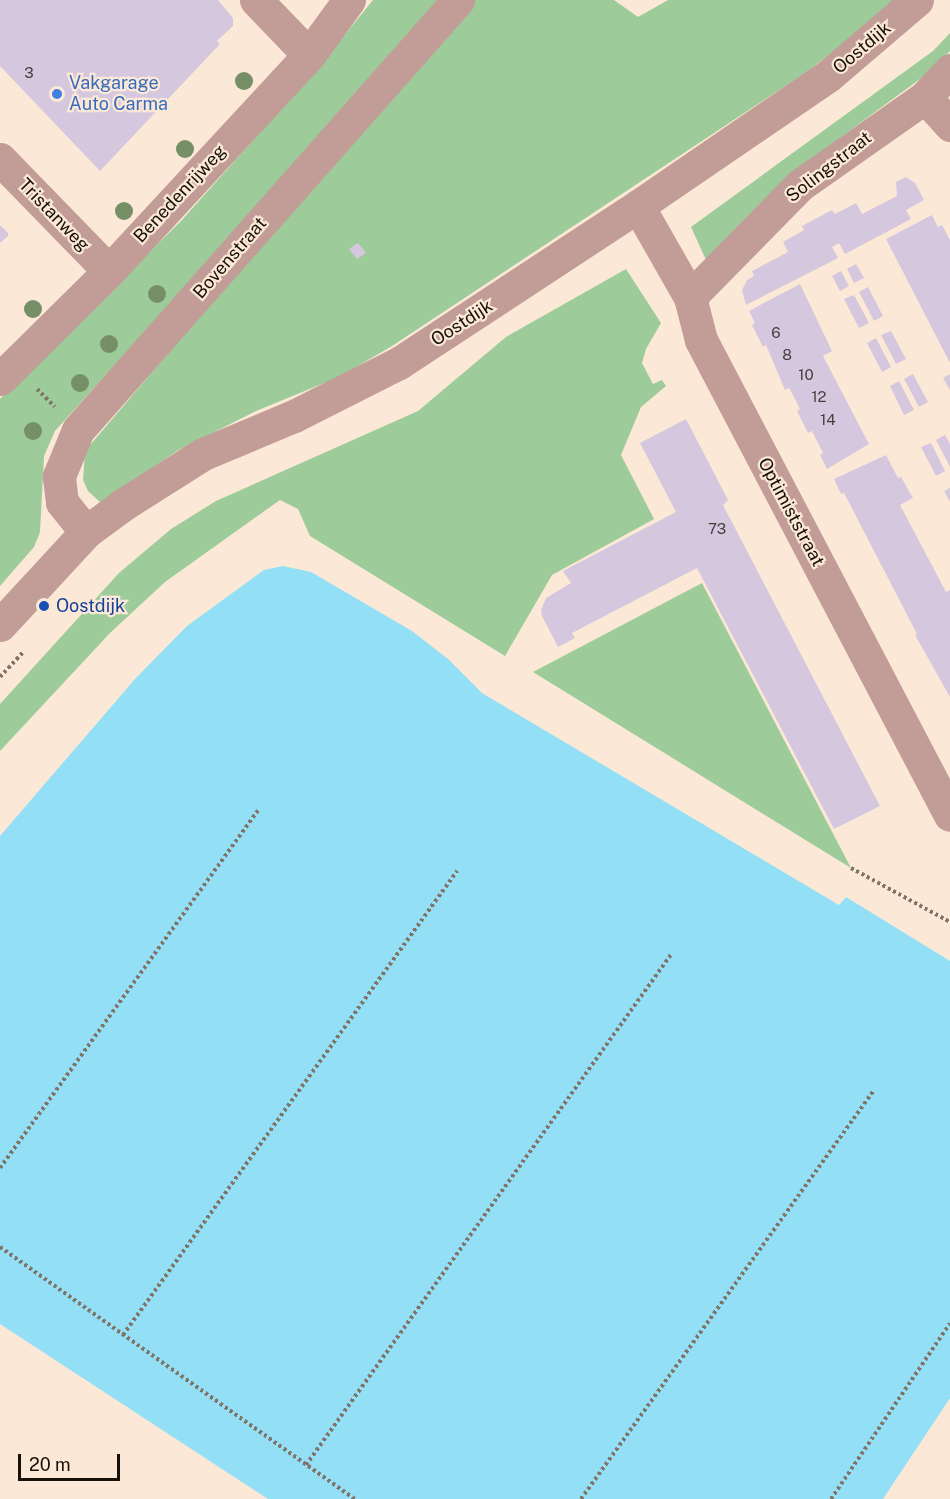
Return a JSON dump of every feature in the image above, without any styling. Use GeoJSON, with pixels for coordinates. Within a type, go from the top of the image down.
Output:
{"type":"FeatureCollection","features":[{"type":"Feature","properties":{"kind":"street"},"geometry":{"type":"LineString","coordinates":[[256,0],[309,55]]}},
{"type":"Feature","properties":{"kind":"street","name":"Benedenrijweg"},"geometry":{"type":"LineString","coordinates":[[0,379],[109,272],[309,55],[349,0]]}},
{"type":"Feature","properties":{"kind":"street","name":"Bovenstraat"},"geometry":{"type":"LineString","coordinates":[[86,532],[62,502],[59,476],[78,430],[458,0]]}},
{"type":"Feature","properties":{"kind":"street","name":"Oostdijk"},"geometry":{"type":"LineString","coordinates":[[0,625],[86,532],[124,504],[203,454],[294,416],[399,363],[638,206],[828,76],[917,0]]}},
{"type":"Feature","properties":{"kind":"street","name":"Solingstraat"},"geometry":{"type":"LineString","coordinates":[[690,297],[800,185],[925,97],[950,70]]}},
{"type":"Feature","properties":{"kind":"street"},"geometry":{"type":"LineString","coordinates":[[925,97],[950,125]]}},
{"type":"Feature","properties":{"kind":"street","name":"Tristanweg"},"geometry":{"type":"LineString","coordinates":[[0,159],[109,272]]}},
{"type":"Feature","properties":{"kind":"street","name":"Optimiststraat"},"geometry":{"type":"LineString","coordinates":[[638,206],[690,297],[701,340],[950,815]]}},
{"type":"Feature","properties":{"kind":"path"},"geometry":{"type":"LineString","coordinates":[[0,1168],[258,810]]}},
{"type":"Feature","properties":{"kind":"path"},"geometry":{"type":"LineString","coordinates":[[851,868],[950,922]]}},
{"type":"Feature","properties":{"kind":"path"},"geometry":{"type":"LineString","coordinates":[[123,1335],[457,871]]}},
{"type":"Feature","properties":{"kind":"path"},"geometry":{"type":"LineString","coordinates":[[306,1465],[672,953]]}},
{"type":"Feature","properties":{"kind":"path"},"geometry":{"type":"LineString","coordinates":[[581,1499],[874,1090]]}},
{"type":"Feature","properties":{"kind":"path"},"geometry":{"type":"LineString","coordinates":[[0,1247],[354,1499]]}},
{"type":"Feature","properties":{"kind":"path"},"geometry":{"type":"LineString","coordinates":[[831,1499],[950,1323]]}},
{"type":"Feature","properties":{"kind":"green space"},"geometry":{"type":"Polygon","coordinates":[[[373,0],[445,0],[55,431],[44,456],[40,532],[34,547],[0,586],[0,399],[181,221],[322,63],[373,0]]]}},
{"type":"Feature","properties":{"kind":"green space"},"geometry":{"type":"Polygon","coordinates":[[[473,0],[614,0],[638,17],[668,0],[898,0],[808,71],[392,346],[339,377],[256,411],[177,451],[101,503],[88,491],[83,480],[85,451],[416,62],[473,0]]]}},
{"type":"Feature","properties":{"kind":"green space"},"geometry":{"type":"Polygon","coordinates":[[[950,33],[950,51],[935,68],[792,173],[706,260],[691,227],[933,51],[950,33]]]}},
{"type":"Feature","properties":{"kind":"green space"},"geometry":{"type":"Polygon","coordinates":[[[626,269],[661,323],[646,349],[642,363],[653,384],[662,380],[666,386],[641,407],[621,455],[654,519],[552,575],[505,656],[310,536],[298,509],[280,500],[165,582],[110,633],[0,751],[0,704],[119,573],[171,529],[216,501],[418,411],[506,337],[626,269]]]}},
{"type":"Feature","properties":{"kind":"green space"},"geometry":{"type":"Polygon","coordinates":[[[702,583],[851,868],[533,672],[702,583]]]}},
{"type":"Feature","properties":{"kind":"water"},"geometry":{"type":"Polygon","coordinates":[[[283,566],[311,572],[412,631],[448,659],[482,693],[839,905],[846,897],[950,961],[950,1398],[883,1499],[268,1499],[0,1324],[0,836],[135,679],[187,626],[264,570],[283,566]]]}},
{"type":"Feature","properties":{"kind":"building"},"geometry":{"type":"Polygon","coordinates":[[[0,0],[218,0],[233,18],[233,26],[217,41],[220,44],[100,171],[0,66],[0,0]]]}},
{"type":"Feature","properties":{"kind":"building"},"geometry":{"type":"Polygon","coordinates":[[[906,177],[915,183],[924,200],[906,210],[911,219],[845,254],[839,243],[832,247],[838,258],[746,305],[742,290],[747,280],[754,276],[752,271],[788,252],[783,242],[804,230],[802,226],[832,210],[835,214],[856,203],[862,214],[897,196],[896,182],[906,177]]]}},
{"type":"Feature","properties":{"kind":"building"},"geometry":{"type":"Polygon","coordinates":[[[932,215],[938,227],[942,225],[950,240],[950,363],[886,239],[932,215]]]}},
{"type":"Feature","properties":{"kind":"building"},"geometry":{"type":"Polygon","coordinates":[[[0,225],[8,236],[0,243],[0,225]]]}},
{"type":"Feature","properties":{"kind":"building"},"geometry":{"type":"Polygon","coordinates":[[[358,243],[366,253],[357,259],[349,249],[358,243]]]}},
{"type":"Feature","properties":{"kind":"building"},"geometry":{"type":"Polygon","coordinates":[[[856,264],[864,278],[854,283],[847,269],[856,264]]]}},
{"type":"Feature","properties":{"kind":"building"},"geometry":{"type":"Polygon","coordinates":[[[841,271],[849,286],[840,291],[832,276],[841,271]]]}},
{"type":"Feature","properties":{"kind":"building"},"geometry":{"type":"Polygon","coordinates":[[[800,284],[832,351],[823,356],[869,444],[827,469],[820,455],[823,453],[812,431],[808,433],[797,411],[800,409],[795,399],[789,388],[785,390],[766,345],[763,347],[752,325],[755,323],[749,311],[800,284]]]}},
{"type":"Feature","properties":{"kind":"building"},"geometry":{"type":"Polygon","coordinates":[[[868,287],[883,316],[874,321],[859,292],[868,287]]]}},
{"type":"Feature","properties":{"kind":"building"},"geometry":{"type":"Polygon","coordinates":[[[854,295],[869,323],[859,328],[844,299],[854,295]]]}},
{"type":"Feature","properties":{"kind":"building"},"geometry":{"type":"Polygon","coordinates":[[[891,331],[906,359],[896,364],[881,335],[891,331]]]}},
{"type":"Feature","properties":{"kind":"building"},"geometry":{"type":"Polygon","coordinates":[[[876,338],[891,367],[882,372],[867,343],[876,338]]]}},
{"type":"Feature","properties":{"kind":"building"},"geometry":{"type":"Polygon","coordinates":[[[913,374],[928,402],[919,407],[904,379],[913,374]]]}},
{"type":"Feature","properties":{"kind":"building"},"geometry":{"type":"Polygon","coordinates":[[[950,374],[950,390],[943,378],[950,374]]]}},
{"type":"Feature","properties":{"kind":"building"},"geometry":{"type":"Polygon","coordinates":[[[899,381],[914,410],[904,415],[890,386],[899,381]]]}},
{"type":"Feature","properties":{"kind":"building"},"geometry":{"type":"Polygon","coordinates":[[[686,419],[728,500],[723,505],[880,806],[834,829],[697,568],[572,633],[575,638],[558,647],[542,616],[541,610],[546,598],[571,583],[563,571],[676,512],[640,443],[686,419]]]}},
{"type":"Feature","properties":{"kind":"building"},"geometry":{"type":"Polygon","coordinates":[[[945,435],[950,444],[950,467],[936,440],[945,435]]]}},
{"type":"Feature","properties":{"kind":"building"},"geometry":{"type":"Polygon","coordinates":[[[931,443],[945,471],[936,476],[921,447],[931,443]]]}},
{"type":"Feature","properties":{"kind":"building"},"geometry":{"type":"Polygon","coordinates":[[[886,455],[898,478],[901,477],[913,498],[900,505],[946,592],[950,590],[950,697],[915,635],[917,634],[844,493],[841,494],[834,479],[886,455]]]}},
{"type":"Feature","properties":{"kind":"building"},"geometry":{"type":"Polygon","coordinates":[[[950,488],[950,502],[944,491],[950,488]]]}},
{"type":"Feature","properties":{"kind":"place","name":"Vakgarage Auto Carma"},"geometry":{"type":"Point","coordinates":[57,94]}},
{"type":"Feature","properties":{"kind":"place","name":"Oostdijk"},"geometry":{"type":"Point","coordinates":[44,606]}}]}
